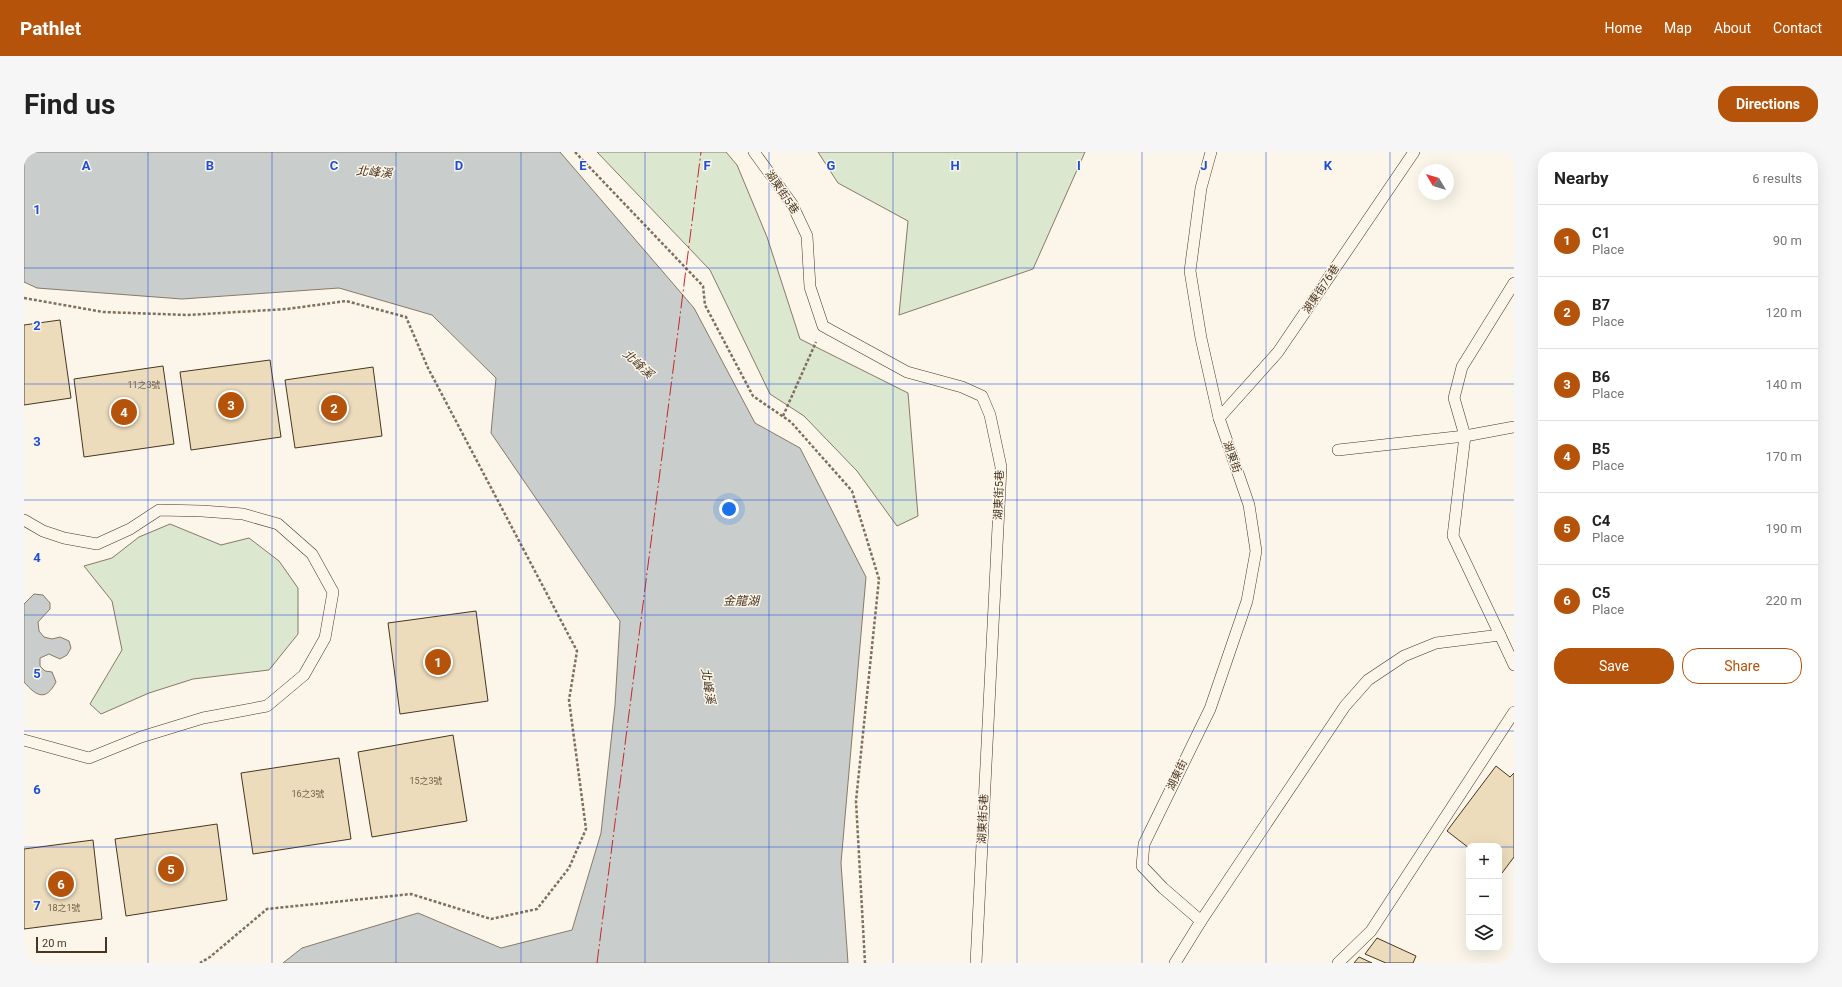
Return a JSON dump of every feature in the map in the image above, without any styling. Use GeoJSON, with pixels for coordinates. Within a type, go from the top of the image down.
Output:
{"type":"FeatureCollection","features":[{"type":"Feature","properties":{"kind":"lane","name":"湖東街5巷"},"geometry":{"type":"LineString","coordinates":[[754,152],[792,204],[807,236],[810,287],[823,326],[907,372],[962,387],[982,396],[990,415],[1001,467],[976,963]]}},
{"type":"Feature","properties":{"kind":"lane","name":"湖東街"},"geometry":{"type":"LineString","coordinates":[[1201,921],[1163,888],[1142,866],[1144,844],[1210,709],[1247,601],[1256,551],[1249,505],[1219,418],[1201,338],[1190,270],[1201,188],[1211,152]]}},
{"type":"Feature","properties":{"kind":"lane","name":"湖東街76巷"},"geometry":{"type":"LineString","coordinates":[[1219,418],[1278,352],[1414,152]]}},
{"type":"Feature","properties":{"kind":"lane"},"geometry":{"type":"LineString","coordinates":[[1514,283],[1462,367],[1454,398],[1465,436],[1453,536],[1514,665]]}},
{"type":"Feature","properties":{"kind":"lane"},"geometry":{"type":"LineString","coordinates":[[1338,450],[1465,436],[1514,427]]}},
{"type":"Feature","properties":{"kind":"lane"},"geometry":{"type":"LineString","coordinates":[[24,520],[50,533],[97,544],[130,529],[159,510],[243,514],[278,524],[312,554],[333,592],[325,638],[304,675],[267,706],[204,718],[141,736],[89,758],[24,740]]}},
{"type":"Feature","properties":{"kind":"lane"},"geometry":{"type":"LineString","coordinates":[[1176,963],[1201,921],[1345,706],[1368,680],[1404,656],[1436,643],[1500,635]]}},
{"type":"Feature","properties":{"kind":"lane"},"geometry":{"type":"LineString","coordinates":[[1338,963],[1371,931],[1514,712]]}},
{"type":"Feature","properties":{"kind":"path"},"geometry":{"type":"LineString","coordinates":[[575,152],[703,286],[705,305],[753,396],[792,422],[852,491],[879,579],[856,800],[865,963]]}},
{"type":"Feature","properties":{"kind":"path"},"geometry":{"type":"LineString","coordinates":[[24,298],[103,312],[188,315],[287,309],[346,301],[406,317],[428,368],[577,651],[569,700],[586,828],[569,868],[537,909],[491,919],[411,894],[267,909],[210,957],[200,963]]}},
{"type":"Feature","properties":{"kind":"path"},"geometry":{"type":"LineString","coordinates":[[783,416],[823,326]]}},
{"type":"Feature","properties":{"kind":"green space"},"geometry":{"type":"Polygon","coordinates":[[[597,152],[726,152],[737,165],[767,237],[800,339],[908,393],[918,516],[897,526],[857,471],[804,416],[770,394],[710,270],[597,152]]]}},
{"type":"Feature","properties":{"kind":"green space"},"geometry":{"type":"Polygon","coordinates":[[[818,152],[1085,152],[1033,269],[899,315],[908,221],[838,183],[818,152]]]}},
{"type":"Feature","properties":{"kind":"green space"},"geometry":{"type":"Polygon","coordinates":[[[170,524],[221,545],[249,538],[279,561],[298,588],[298,634],[269,670],[193,679],[149,693],[101,714],[90,704],[122,650],[112,601],[84,566],[112,558],[139,537],[170,524]]]}},
{"type":"Feature","properties":{"kind":"water","name":"金龍湖"},"geometry":{"type":"Polygon","coordinates":[[[24,152],[560,152],[694,308],[755,423],[800,448],[866,577],[841,863],[848,963],[283,963],[302,948],[418,913],[501,948],[572,930],[601,833],[615,705],[620,621],[491,433],[496,378],[432,315],[339,288],[182,299],[37,288],[24,282],[24,152]]]}},
{"type":"Feature","properties":{"kind":"water"},"geometry":{"type":"Polygon","coordinates":[[[34,594],[43,595],[50,603],[50,609],[38,622],[39,631],[44,637],[52,639],[60,637],[69,641],[71,648],[67,655],[60,659],[49,654],[40,658],[40,666],[45,671],[52,672],[56,682],[49,692],[41,695],[33,691],[24,682],[24,604],[34,594]]]}},
{"type":"Feature","properties":{"kind":"building"},"geometry":{"type":"Polygon","coordinates":[[[60,320],[71,398],[24,405],[24,325],[60,320]]]}},
{"type":"Feature","properties":{"kind":"building"},"geometry":{"type":"Polygon","coordinates":[[[270,360],[281,437],[191,450],[180,372],[270,360]]]}},
{"type":"Feature","properties":{"kind":"building"},"geometry":{"type":"Polygon","coordinates":[[[163,366],[174,444],[84,457],[74,379],[163,366]]]}},
{"type":"Feature","properties":{"kind":"building"},"geometry":{"type":"Polygon","coordinates":[[[373,367],[382,436],[295,448],[285,380],[373,367]]]}},
{"type":"Feature","properties":{"kind":"building"},"geometry":{"type":"Polygon","coordinates":[[[476,611],[488,701],[400,714],[388,623],[476,611]]]}},
{"type":"Feature","properties":{"kind":"building"},"geometry":{"type":"Polygon","coordinates":[[[453,735],[467,821],[372,837],[358,752],[453,735]]]}},
{"type":"Feature","properties":{"kind":"building"},"geometry":{"type":"Polygon","coordinates":[[[339,758],[351,839],[253,854],[241,773],[339,758]]]}},
{"type":"Feature","properties":{"kind":"building"},"geometry":{"type":"Polygon","coordinates":[[[1496,766],[1510,777],[1514,773],[1514,857],[1502,873],[1502,843],[1466,843],[1466,846],[1447,831],[1496,766]]]}},
{"type":"Feature","properties":{"kind":"building"},"geometry":{"type":"Polygon","coordinates":[[[217,824],[227,900],[126,916],[115,839],[217,824]]]}},
{"type":"Feature","properties":{"kind":"building"},"geometry":{"type":"Polygon","coordinates":[[[93,840],[102,919],[24,929],[24,849],[93,840]]]}},
{"type":"Feature","properties":{"kind":"building"},"geometry":{"type":"Polygon","coordinates":[[[1377,938],[1416,956],[1413,963],[1386,963],[1365,954],[1377,938]]]}},
{"type":"Feature","properties":{"kind":"building"},"geometry":{"type":"Polygon","coordinates":[[[1359,957],[1372,963],[1354,963],[1359,957]]]}},
{"type":"Feature","properties":{"kind":"power"},"geometry":{"type":"LineString","coordinates":[[597,963],[701,152]]}},
{"type":"Feature","properties":{"kind":"place","name":"B6"},"geometry":{"type":"Point","coordinates":[231,405]}},
{"type":"Feature","properties":{"kind":"place","name":"B7"},"geometry":{"type":"Point","coordinates":[334,408]}},
{"type":"Feature","properties":{"kind":"place","name":"B5"},"geometry":{"type":"Point","coordinates":[124,412]}},
{"type":"Feature","properties":{"kind":"place","name":"C1"},"geometry":{"type":"Point","coordinates":[438,662]}},
{"type":"Feature","properties":{"kind":"place","name":"C4"},"geometry":{"type":"Point","coordinates":[171,869]}},
{"type":"Feature","properties":{"kind":"place","name":"C5"},"geometry":{"type":"Point","coordinates":[61,884]}},
{"type":"Feature","properties":{"kind":"water label","name":"北峰溪"},"geometry":{"type":"Point","coordinates":[374,172]}},
{"type":"Feature","properties":{"kind":"water label","name":"北峰溪"},"geometry":{"type":"Point","coordinates":[638,364]}},
{"type":"Feature","properties":{"kind":"water label","name":"北峰溪"},"geometry":{"type":"Point","coordinates":[708,686]}}]}
